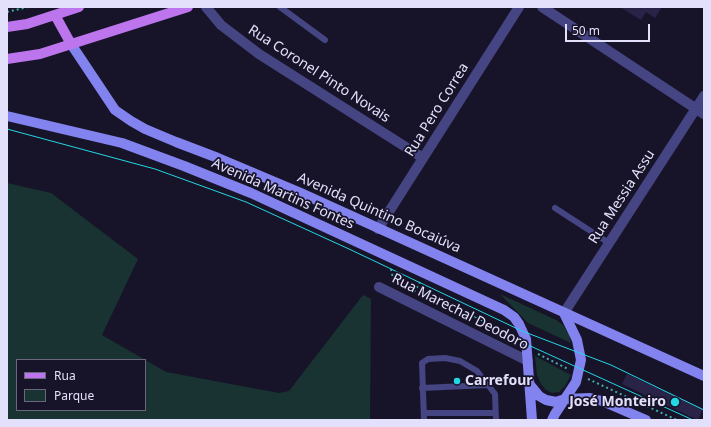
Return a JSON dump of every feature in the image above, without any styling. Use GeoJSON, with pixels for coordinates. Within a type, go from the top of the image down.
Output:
{"type":"FeatureCollection","features":[{"type":"Feature","properties":{"kind":"main road"},"geometry":{"type":"LineString","coordinates":[[7,27],[27,24],[79,7]]}},
{"type":"Feature","properties":{"kind":"main road"},"geometry":{"type":"LineString","coordinates":[[7,59],[40,54],[188,7]]}},
{"type":"Feature","properties":{"kind":"main road"},"geometry":{"type":"LineString","coordinates":[[55,15],[71,44]]}},
{"type":"Feature","properties":{"kind":"main road","name":"Avenida Quintino Bocaiúva"},"geometry":{"type":"LineString","coordinates":[[71,44],[115,110],[131,121],[176,142],[301,193],[704,376]]}},
{"type":"Feature","properties":{"kind":"main road","name":"Avenida Martins Fontes"},"geometry":{"type":"LineString","coordinates":[[7,116],[122,143],[252,193],[504,310],[514,317],[519,324],[526,344]]}},
{"type":"Feature","properties":{"kind":"main road"},"geometry":{"type":"LineString","coordinates":[[552,420],[574,386],[579,375],[581,360],[577,340],[564,313]]}},
{"type":"Feature","properties":{"kind":"main road"},"geometry":{"type":"LineString","coordinates":[[526,344],[532,420]]}},
{"type":"Feature","properties":{"kind":"main road"},"geometry":{"type":"LineString","coordinates":[[530,385],[539,396],[546,400],[556,402],[565,399],[590,398],[602,401],[646,420]]}},
{"type":"Feature","properties":{"kind":"street","name":"Rua Coronel Pinto Novais"},"geometry":{"type":"LineString","coordinates":[[206,7],[221,26],[259,54],[423,158]]}},
{"type":"Feature","properties":{"kind":"street","name":"Rua Pero Correa"},"geometry":{"type":"LineString","coordinates":[[378,229],[519,7]]}},
{"type":"Feature","properties":{"kind":"street"},"geometry":{"type":"LineString","coordinates":[[542,7],[700,111]]}},
{"type":"Feature","properties":{"kind":"street","name":"Rua Messia Assu"},"geometry":{"type":"LineString","coordinates":[[564,313],[609,243],[700,111],[704,96]]}},
{"type":"Feature","properties":{"kind":"street","name":"Rua Marechal Deodoro"},"geometry":{"type":"LineString","coordinates":[[379,287],[528,362]]}},
{"type":"Feature","properties":{"kind":"lane"},"geometry":{"type":"LineString","coordinates":[[280,7],[325,40]]}},
{"type":"Feature","properties":{"kind":"lane"},"geometry":{"type":"LineString","coordinates":[[555,208],[609,243]]}},
{"type":"Feature","properties":{"kind":"lane"},"geometry":{"type":"LineString","coordinates":[[495,413],[424,417],[422,388],[423,362],[428,359],[452,358],[470,365],[477,371],[494,394],[496,420]]}},
{"type":"Feature","properties":{"kind":"lane"},"geometry":{"type":"LineString","coordinates":[[422,388],[488,385]]}},
{"type":"Feature","properties":{"kind":"path"},"geometry":{"type":"LineString","coordinates":[[7,12],[28,7]]}},
{"type":"Feature","properties":{"kind":"path"},"geometry":{"type":"LineString","coordinates":[[390,266],[395,283]]}},
{"type":"Feature","properties":{"kind":"path"},"geometry":{"type":"LineString","coordinates":[[408,289],[414,292],[422,278]]}},
{"type":"Feature","properties":{"kind":"path"},"geometry":{"type":"LineString","coordinates":[[526,344],[579,375],[677,420]]}},
{"type":"Feature","properties":{"kind":"green space"},"geometry":{"type":"Polygon","coordinates":[[[7,183],[51,193],[138,259],[102,335],[144,359],[16,359],[16,411],[146,411],[146,360],[166,372],[279,393],[289,391],[363,295],[371,299],[370,420],[7,420],[7,183]]]}},
{"type":"Feature","properties":{"kind":"green space"},"geometry":{"type":"Polygon","coordinates":[[[500,294],[556,320],[563,325],[569,335],[571,343],[528,323],[500,294]]]}},
{"type":"Feature","properties":{"kind":"green space"},"geometry":{"type":"Polygon","coordinates":[[[535,356],[571,375],[565,386],[559,392],[552,393],[546,390],[541,384],[537,375],[535,356]]]}},
{"type":"Feature","properties":{"kind":"building"},"geometry":{"type":"Polygon","coordinates":[[[620,7],[662,7],[655,18],[646,12],[641,20],[620,7]]]}},
{"type":"Feature","properties":{"kind":"building","name":"José Monteiro"},"geometry":{"type":"Polygon","coordinates":[[[627,374],[703,409],[698,420],[622,384],[627,374]]]}},
{"type":"Feature","properties":{"kind":"tram line"},"geometry":{"type":"LineString","coordinates":[[7,129],[155,169],[246,202],[522,331],[611,365],[704,410]]}},
{"type":"Feature","properties":{"kind":"tram line"},"geometry":{"type":"LineString","coordinates":[[437,297],[526,344],[693,420]]}},
{"type":"Feature","properties":{"kind":"place","name":"Carrefour"},"geometry":{"type":"Point","coordinates":[457,381]}},
{"type":"Feature","properties":{"kind":"place","name":"José Monteiro"},"geometry":{"type":"Point","coordinates":[675,402]}}]}
